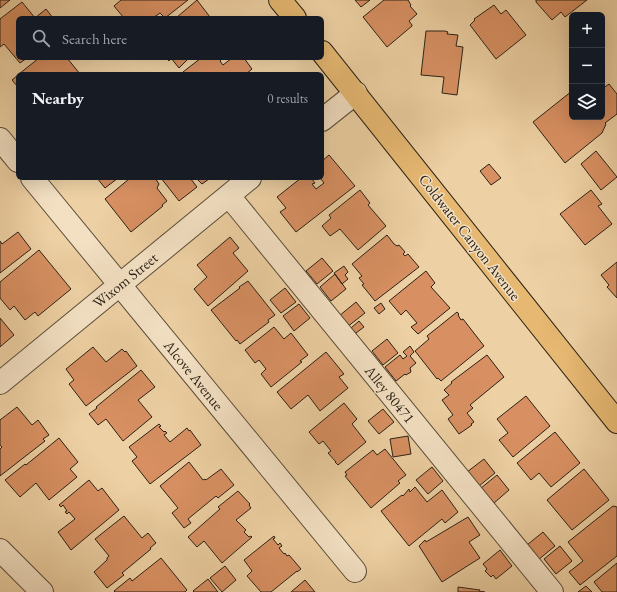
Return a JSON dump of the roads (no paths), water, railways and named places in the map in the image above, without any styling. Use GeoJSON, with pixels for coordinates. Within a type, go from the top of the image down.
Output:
{"type":"FeatureCollection","features":[{"type":"Feature","properties":{"kind":"main road"},"geometry":{"type":"LineString","coordinates":[[280,0],[292,16]]}},
{"type":"Feature","properties":{"kind":"main road","name":"Coldwater Canyon Avenue"},"geometry":{"type":"LineString","coordinates":[[324,54],[617,422]]}},
{"type":"Feature","properties":{"kind":"street"},"geometry":{"type":"LineString","coordinates":[[324,118],[356,93]]}},
{"type":"Feature","properties":{"kind":"street"},"geometry":{"type":"LineString","coordinates":[[0,139],[16,158]]}},
{"type":"Feature","properties":{"kind":"street","name":"Alcove Avenue"},"geometry":{"type":"LineString","coordinates":[[34,180],[355,571]]}},
{"type":"Feature","properties":{"kind":"street","name":"Wixom Street"},"geometry":{"type":"LineString","coordinates":[[0,382],[248,180]]}},
{"type":"Feature","properties":{"kind":"street","name":"Alley 80471"},"geometry":{"type":"LineString","coordinates":[[228,196],[552,592]]}},
{"type":"Feature","properties":{"kind":"street"},"geometry":{"type":"LineString","coordinates":[[0,550],[42,592]]}}]}
